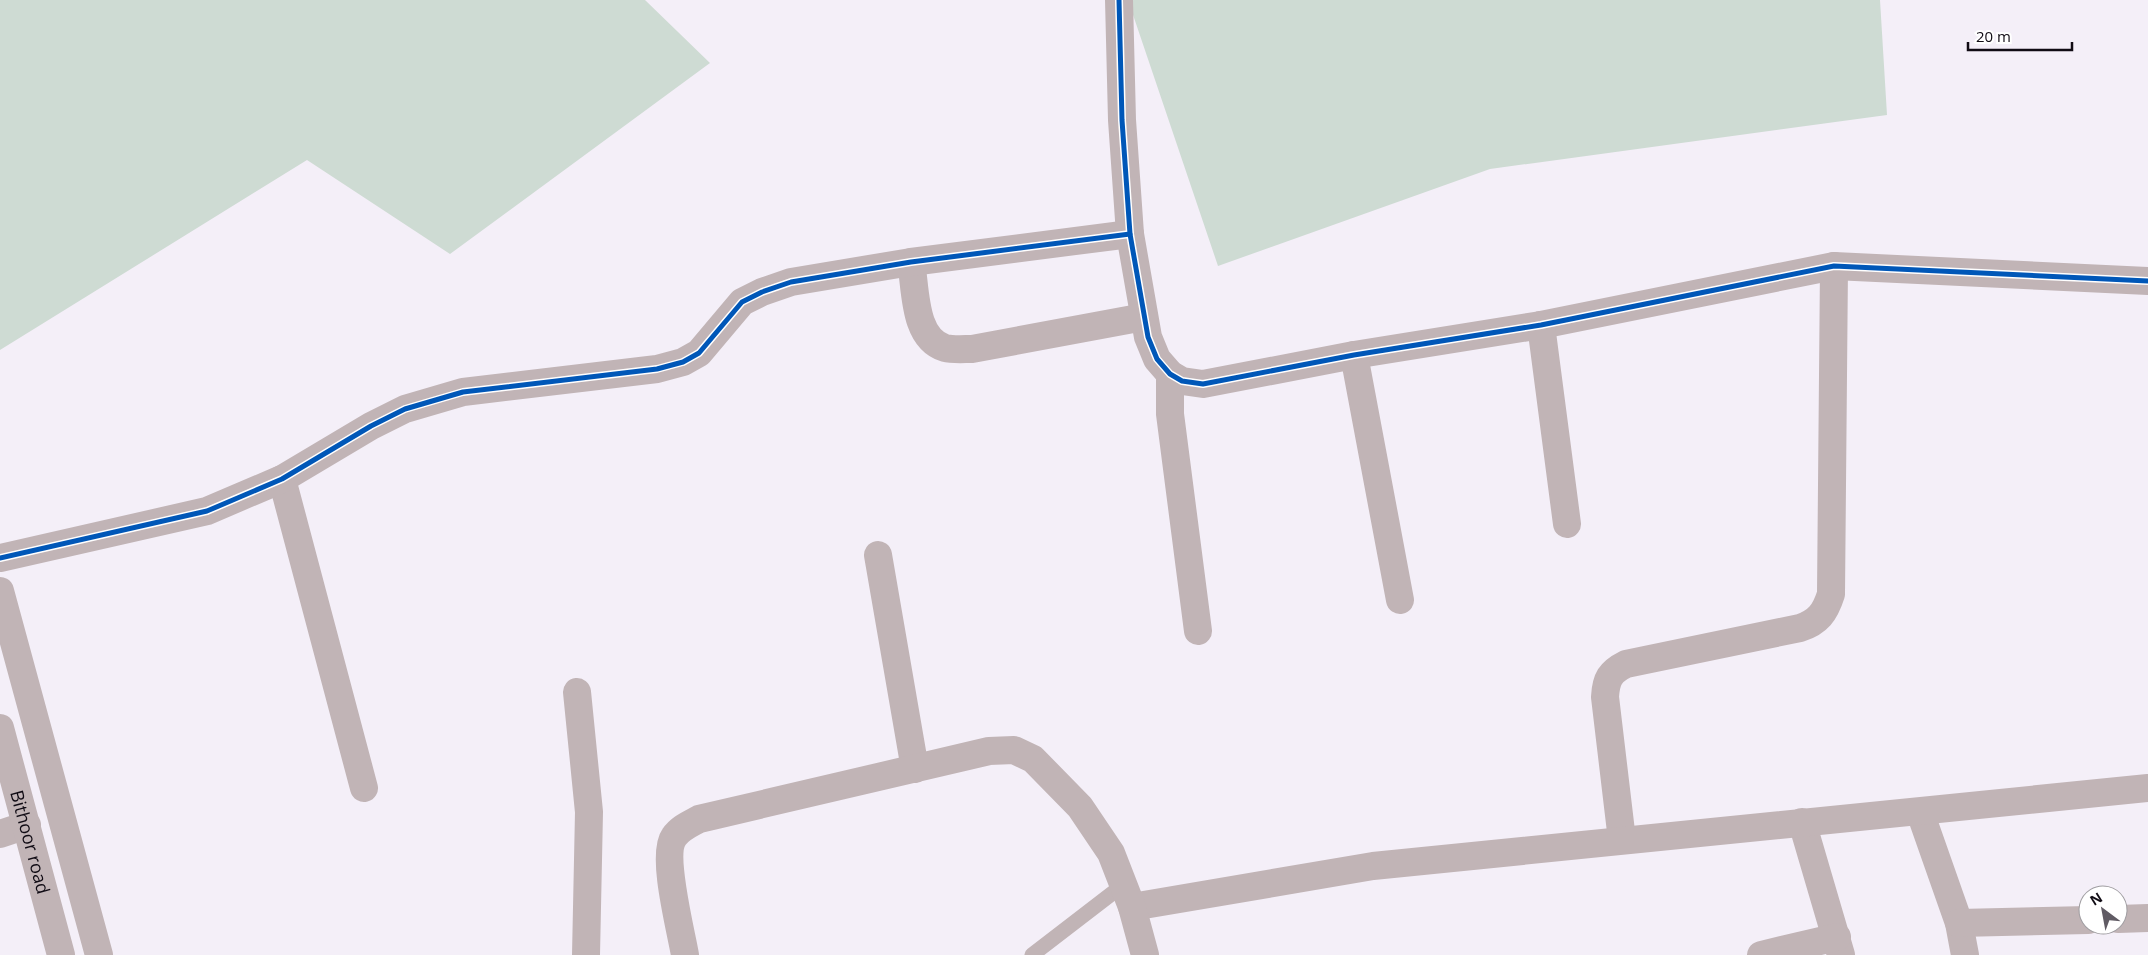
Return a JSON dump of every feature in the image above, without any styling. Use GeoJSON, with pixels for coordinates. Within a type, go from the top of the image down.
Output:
{"type":"FeatureCollection","features":[{"type":"Feature","properties":{"kind":"street"},"geometry":{"type":"LineString","coordinates":[[1119,0],[1122,120],[1130,234],[1148,337],[1157,359],[1170,374],[1182,381],[1203,384],[1354,355],[1541,325],[1834,266],[2148,281]]}},
{"type":"Feature","properties":{"kind":"street"},"geometry":{"type":"LineString","coordinates":[[0,558],[207,511],[282,479],[371,426],[405,409],[462,392],[657,369],[683,362],[700,353],[742,302],[762,292],[791,282],[911,262],[1130,234]]}},
{"type":"Feature","properties":{"kind":"street"},"geometry":{"type":"LineString","coordinates":[[911,262],[921,323],[926,334],[934,343],[946,349],[972,349],[1144,317]]}},
{"type":"Feature","properties":{"kind":"street"},"geometry":{"type":"LineString","coordinates":[[1622,840],[1605,697],[1608,676],[1615,669],[1626,664],[1800,628],[1812,624],[1826,609],[1831,594],[1834,266]]}},
{"type":"Feature","properties":{"kind":"street"},"geometry":{"type":"LineString","coordinates":[[1541,325],[1567,524]]}},
{"type":"Feature","properties":{"kind":"street"},"geometry":{"type":"LineString","coordinates":[[1354,355],[1400,600]]}},
{"type":"Feature","properties":{"kind":"street"},"geometry":{"type":"LineString","coordinates":[[1170,374],[1170,414],[1198,631]]}},
{"type":"Feature","properties":{"kind":"street"},"geometry":{"type":"LineString","coordinates":[[282,479],[364,788]]}},
{"type":"Feature","properties":{"kind":"street"},"geometry":{"type":"LineString","coordinates":[[878,555],[914,769]]}},
{"type":"Feature","properties":{"kind":"street"},"geometry":{"type":"LineString","coordinates":[[0,591],[99,955]]}},
{"type":"Feature","properties":{"kind":"street"},"geometry":{"type":"LineString","coordinates":[[577,692],[589,812],[586,955]]}},
{"type":"Feature","properties":{"kind":"street","name":"Bithoor road"},"geometry":{"type":"LineString","coordinates":[[0,728],[61,955]]}},
{"type":"Feature","properties":{"kind":"street"},"geometry":{"type":"LineString","coordinates":[[685,955],[669,865],[669,848],[674,837],[685,826],[700,819],[990,751],[1014,750],[1033,759],[1080,807],[1111,853],[1128,896],[1145,955]]}},
{"type":"Feature","properties":{"kind":"street"},"geometry":{"type":"LineString","coordinates":[[1128,896],[1372,866],[2148,788]]}},
{"type":"Feature","properties":{"kind":"street"},"geometry":{"type":"LineString","coordinates":[[1920,812],[1959,924],[1965,955]]}},
{"type":"Feature","properties":{"kind":"street"},"geometry":{"type":"LineString","coordinates":[[1761,955],[1839,946],[1802,822]]}},
{"type":"Feature","properties":{"kind":"street"},"geometry":{"type":"LineString","coordinates":[[0,834],[27,825]]}},
{"type":"Feature","properties":{"kind":"street"},"geometry":{"type":"LineString","coordinates":[[2128,919],[2148,918]]}},
{"type":"Feature","properties":{"kind":"street"},"geometry":{"type":"LineString","coordinates":[[1959,924],[2078,920]]}},
{"type":"Feature","properties":{"kind":"lane"},"geometry":{"type":"LineString","coordinates":[[1032,955],[1128,896]]}},
{"type":"Feature","properties":{"kind":"shaded area"},"geometry":{"type":"Polygon","coordinates":[[[0,0],[645,0],[710,63],[450,254],[307,160],[0,350],[0,0]]]}},
{"type":"Feature","properties":{"kind":"shaded area"},"geometry":{"type":"Polygon","coordinates":[[[1128,0],[1880,0],[1887,115],[1490,169],[1218,266],[1128,0]]]}},
{"type":"Feature","properties":{"kind":"cycle path"},"geometry":{"type":"LineString","coordinates":[[1119,0],[1122,120],[1130,234],[1148,337],[1157,359],[1170,374],[1182,381],[1203,384],[1354,355],[1541,325],[1834,266],[2148,281]]}},
{"type":"Feature","properties":{"kind":"cycle path"},"geometry":{"type":"LineString","coordinates":[[0,558],[207,511],[282,479],[371,426],[405,409],[463,392],[657,369],[683,362],[699,353],[742,302],[762,292],[791,282],[911,262],[1130,234]]}}]}
